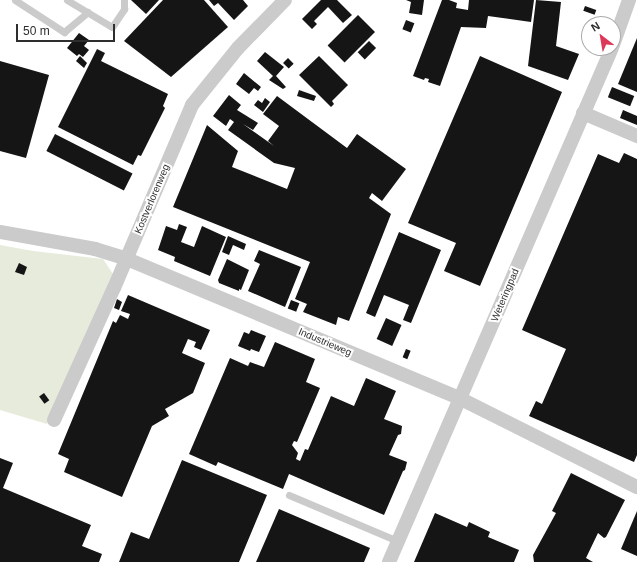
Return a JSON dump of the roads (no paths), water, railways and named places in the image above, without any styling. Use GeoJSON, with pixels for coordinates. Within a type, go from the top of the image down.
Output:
{"type":"FeatureCollection","features":[{"type":"Feature","properties":{"kind":"street","name":"Kostverlorenweg"},"geometry":{"type":"LineString","coordinates":[[54,420],[127,259],[192,105],[238,48],[285,0]]}},
{"type":"Feature","properties":{"kind":"street"},"geometry":{"type":"LineString","coordinates":[[621,22],[629,0]]}},
{"type":"Feature","properties":{"kind":"street","name":"Weteringpad"},"geometry":{"type":"LineString","coordinates":[[389,562],[461,399],[608,56]]}},
{"type":"Feature","properties":{"kind":"street"},"geometry":{"type":"LineString","coordinates":[[583,113],[637,136]]}},
{"type":"Feature","properties":{"kind":"street","name":"Industrieweg"},"geometry":{"type":"LineString","coordinates":[[0,232],[95,249],[127,259],[461,399],[637,487]]}},
{"type":"Feature","properties":{"kind":"lane"},"geometry":{"type":"LineString","coordinates":[[15,0],[64,32],[88,12]]}},
{"type":"Feature","properties":{"kind":"lane"},"geometry":{"type":"LineString","coordinates":[[67,0],[112,27],[124,9],[124,0]]}},
{"type":"Feature","properties":{"kind":"lane"},"geometry":{"type":"LineString","coordinates":[[289,495],[398,541]]}}]}
